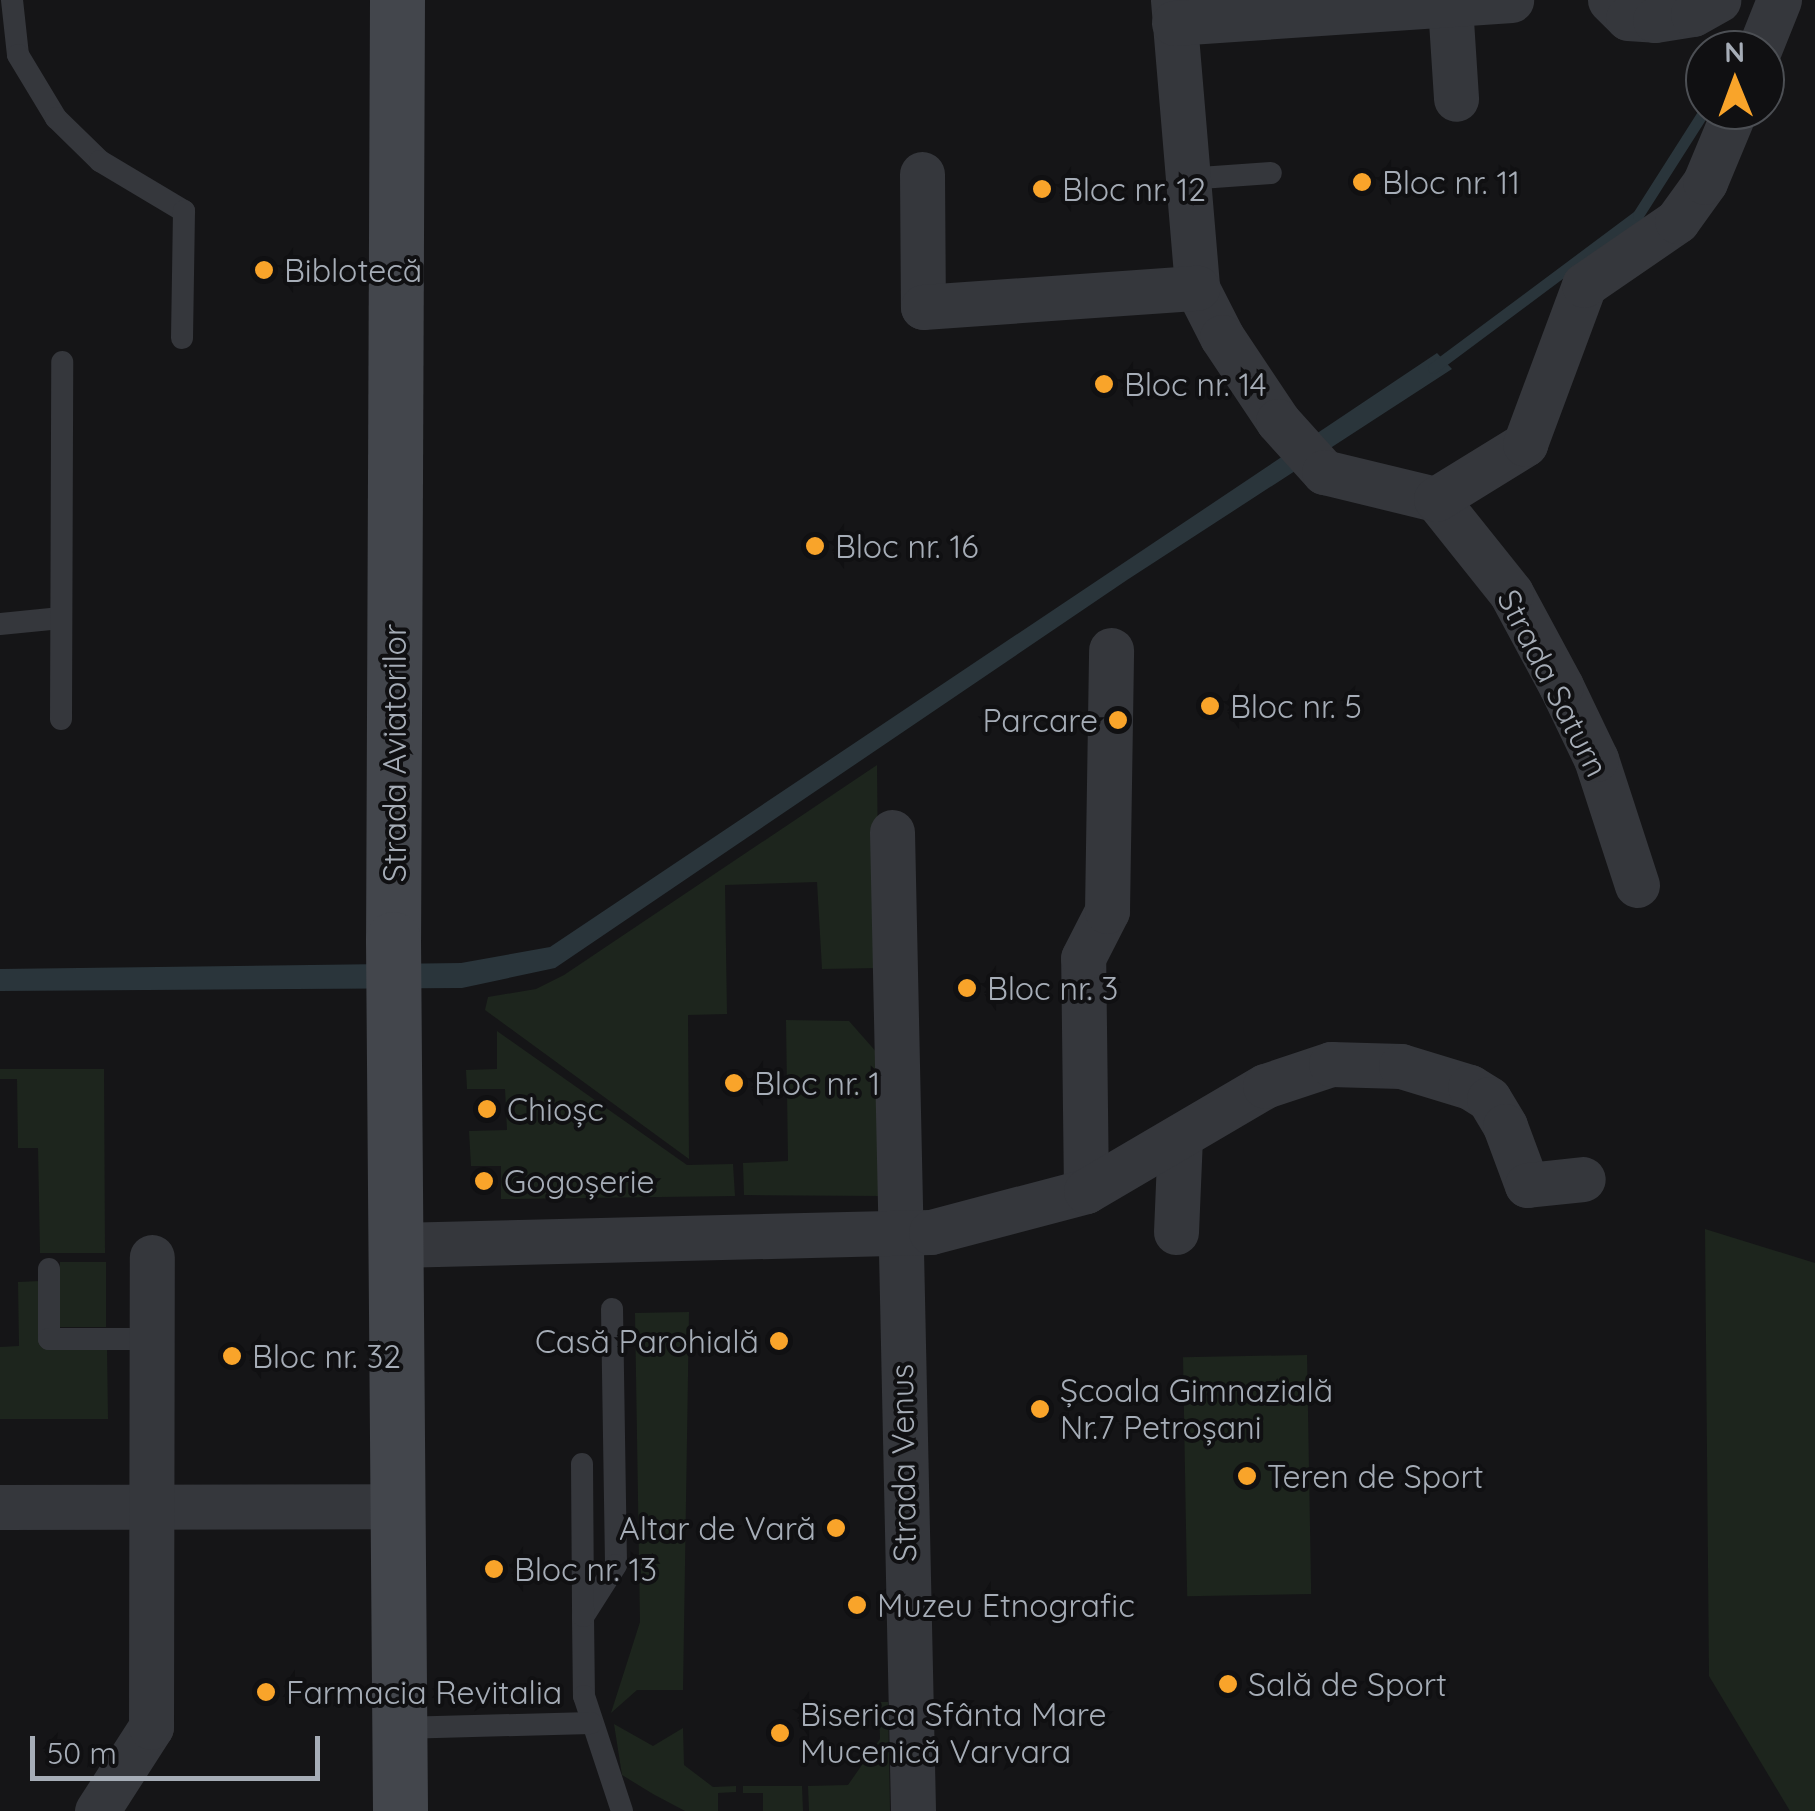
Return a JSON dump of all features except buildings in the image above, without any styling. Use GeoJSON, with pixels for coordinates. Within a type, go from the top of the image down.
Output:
{"type":"FeatureCollection","features":[{"type":"Feature","properties":{"kind":"street","name":"Strada Aviatorilor"},"geometry":{"type":"LineString","coordinates":[[397,0],[393,939],[400,1811]]}},
{"type":"Feature","properties":{"kind":"street"},"geometry":{"type":"LineString","coordinates":[[1512,0],[1174,12],[1198,288],[1278,422],[1324,472],[1436,499],[1525,444],[1584,285],[1676,220],[1705,182],[1727,130]]}},
{"type":"Feature","properties":{"kind":"street"},"geometry":{"type":"LineString","coordinates":[[1610,0],[1628,18],[1655,20],[1717,2]]}},
{"type":"Feature","properties":{"kind":"street"},"geometry":{"type":"LineString","coordinates":[[1767,30],[1779,0]]}},
{"type":"Feature","properties":{"kind":"street"},"geometry":{"type":"LineString","coordinates":[[1450,5],[1456,99]]}},
{"type":"Feature","properties":{"kind":"street"},"geometry":{"type":"LineString","coordinates":[[922,174],[923,308],[1198,288]]}},
{"type":"Feature","properties":{"kind":"street","name":"Strada Saturn"},"geometry":{"type":"LineString","coordinates":[[1436,499],[1472,536],[1511,593],[1561,686],[1596,759],[1637,885]]}},
{"type":"Feature","properties":{"kind":"street"},"geometry":{"type":"LineString","coordinates":[[1086,1191],[1084,958],[1107,912],[1111,650]]}},
{"type":"Feature","properties":{"kind":"street","name":"Strada Venus"},"geometry":{"type":"LineString","coordinates":[[892,832],[897,1235],[913,1811]]}},
{"type":"Feature","properties":{"kind":"street"},"geometry":{"type":"LineString","coordinates":[[396,1244],[897,1235],[1086,1191],[1299,1071],[1331,1064],[1400,1066],[1442,1076],[1489,1099],[1527,1185],[1583,1179]]}},
{"type":"Feature","properties":{"kind":"street"},"geometry":{"type":"LineString","coordinates":[[1176,1232],[1180,1138]]}},
{"type":"Feature","properties":{"kind":"street"},"geometry":{"type":"LineString","coordinates":[[97,1811],[150,1727],[152,1257]]}},
{"type":"Feature","properties":{"kind":"street"},"geometry":{"type":"LineString","coordinates":[[0,1508],[150,1504],[397,1506]]}},
{"type":"Feature","properties":{"kind":"lane"},"geometry":{"type":"LineString","coordinates":[[12,0],[18,56],[56,118],[100,161],[184,211],[182,338]]}},
{"type":"Feature","properties":{"kind":"lane"},"geometry":{"type":"LineString","coordinates":[[1186,179],[1271,173]]}},
{"type":"Feature","properties":{"kind":"lane"},"geometry":{"type":"LineString","coordinates":[[62,362],[62,720]]}},
{"type":"Feature","properties":{"kind":"lane"},"geometry":{"type":"LineString","coordinates":[[0,624],[62,618]]}},
{"type":"Feature","properties":{"kind":"lane"},"geometry":{"type":"LineString","coordinates":[[49,1269],[49,1339],[150,1339]]}},
{"type":"Feature","properties":{"kind":"lane"},"geometry":{"type":"LineString","coordinates":[[583,1617],[616,1565],[612,1309]]}},
{"type":"Feature","properties":{"kind":"lane"},"geometry":{"type":"LineString","coordinates":[[582,1464],[583,1617],[591,1723],[622,1811]]}},
{"type":"Feature","properties":{"kind":"lane"},"geometry":{"type":"LineString","coordinates":[[400,1728],[591,1723]]}},
{"type":"Feature","properties":{"kind":"shaded area"},"geometry":{"type":"Polygon","coordinates":[[[1437,353],[1452,369],[1127,580],[555,968],[462,988],[0,991],[0,969],[461,963],[550,947],[1437,353]]]}},
{"type":"Feature","properties":{"kind":"shaded area"},"geometry":{"type":"Polygon","coordinates":[[[877,765],[879,968],[822,969],[817,882],[725,885],[727,1014],[688,1015],[689,1159],[485,1010],[488,997],[536,989],[564,975],[877,765]]]}},
{"type":"Feature","properties":{"kind":"shaded area"},"geometry":{"type":"Polygon","coordinates":[[[786,1020],[849,1021],[879,1055],[882,1196],[744,1195],[743,1163],[788,1161],[786,1020]]]}},
{"type":"Feature","properties":{"kind":"shaded area"},"geometry":{"type":"Polygon","coordinates":[[[497,1031],[687,1165],[733,1164],[735,1196],[501,1199],[501,1166],[471,1166],[469,1131],[507,1130],[505,1089],[467,1089],[466,1070],[497,1069],[497,1031]]]}},
{"type":"Feature","properties":{"kind":"shaded area"},"geometry":{"type":"Polygon","coordinates":[[[0,1069],[104,1069],[105,1253],[40,1253],[38,1148],[18,1148],[17,1079],[0,1079],[0,1069]]]}},
{"type":"Feature","properties":{"kind":"shaded area"},"geometry":{"type":"Polygon","coordinates":[[[1705,1229],[1815,1263],[1815,1811],[1790,1811],[1709,1676],[1705,1229]]]}},
{"type":"Feature","properties":{"kind":"shaded area"},"geometry":{"type":"Polygon","coordinates":[[[60,1262],[106,1262],[106,1327],[60,1327],[60,1262]]]}},
{"type":"Feature","properties":{"kind":"shaded area"},"geometry":{"type":"Polygon","coordinates":[[[40,1281],[42,1345],[107,1347],[108,1419],[0,1419],[0,1347],[19,1346],[18,1282],[40,1281]]]}},
{"type":"Feature","properties":{"kind":"shaded area"},"geometry":{"type":"Polygon","coordinates":[[[689,1312],[683,1690],[637,1690],[611,1713],[640,1622],[635,1313],[689,1312]]]}},
{"type":"Feature","properties":{"kind":"shaded area","name":"Teren de Sport"},"geometry":{"type":"Polygon","coordinates":[[[1307,1355],[1311,1594],[1187,1596],[1183,1357],[1307,1355]]]}},
{"type":"Feature","properties":{"kind":"shaded area"},"geometry":{"type":"Polygon","coordinates":[[[879,1702],[888,1702],[890,1811],[809,1811],[808,1786],[848,1785],[880,1739],[879,1702]]]}},
{"type":"Feature","properties":{"kind":"shaded area"},"geometry":{"type":"Polygon","coordinates":[[[614,1724],[653,1746],[683,1728],[684,1765],[713,1787],[736,1786],[736,1792],[718,1793],[718,1811],[685,1811],[653,1794],[622,1775],[614,1724]]]}},
{"type":"Feature","properties":{"kind":"shaded area"},"geometry":{"type":"Polygon","coordinates":[[[743,1786],[802,1786],[803,1811],[763,1811],[763,1793],[743,1793],[743,1786]]]}},
{"type":"Feature","properties":{"kind":"waterway"},"geometry":{"type":"LineString","coordinates":[[1433,368],[1638,215],[1692,130]]}},
{"type":"Feature","properties":{"kind":"place","name":"Bloc nr. 11"},"geometry":{"type":"Point","coordinates":[1362,182]}},
{"type":"Feature","properties":{"kind":"place","name":"Bloc nr. 12"},"geometry":{"type":"Point","coordinates":[1042,189]}},
{"type":"Feature","properties":{"kind":"place","name":"Biblotecă"},"geometry":{"type":"Point","coordinates":[264,270]}},
{"type":"Feature","properties":{"kind":"place","name":"Bloc nr. 14"},"geometry":{"type":"Point","coordinates":[1104,384]}},
{"type":"Feature","properties":{"kind":"place","name":"Bloc nr. 16"},"geometry":{"type":"Point","coordinates":[815,546]}},
{"type":"Feature","properties":{"kind":"place","name":"Bloc nr. 5"},"geometry":{"type":"Point","coordinates":[1210,706]}},
{"type":"Feature","properties":{"kind":"place","name":"Parcare"},"geometry":{"type":"Point","coordinates":[1118,720]}},
{"type":"Feature","properties":{"kind":"place","name":"Bloc nr. 3"},"geometry":{"type":"Point","coordinates":[967,988]}},
{"type":"Feature","properties":{"kind":"place","name":"Bloc nr. 1"},"geometry":{"type":"Point","coordinates":[734,1083]}},
{"type":"Feature","properties":{"kind":"place","name":"Chioșc"},"geometry":{"type":"Point","coordinates":[487,1109]}},
{"type":"Feature","properties":{"kind":"place","name":"Gogoșerie"},"geometry":{"type":"Point","coordinates":[484,1181]}},
{"type":"Feature","properties":{"kind":"place","name":"Casă Parohială"},"geometry":{"type":"Point","coordinates":[779,1341]}},
{"type":"Feature","properties":{"kind":"place","name":"Bloc nr. 32"},"geometry":{"type":"Point","coordinates":[232,1356]}},
{"type":"Feature","properties":{"kind":"place","name":"Școala Gimnazială Nr.7 Petroșani"},"geometry":{"type":"Point","coordinates":[1040,1409]}},
{"type":"Feature","properties":{"kind":"place","name":"Teren de Sport"},"geometry":{"type":"Point","coordinates":[1247,1476]}},
{"type":"Feature","properties":{"kind":"place","name":"Altar de Vară"},"geometry":{"type":"Point","coordinates":[836,1528]}},
{"type":"Feature","properties":{"kind":"place","name":"Bloc nr. 13"},"geometry":{"type":"Point","coordinates":[494,1569]}},
{"type":"Feature","properties":{"kind":"place","name":"Muzeu Etnografic"},"geometry":{"type":"Point","coordinates":[857,1605]}},
{"type":"Feature","properties":{"kind":"place","name":"Sală de Sport"},"geometry":{"type":"Point","coordinates":[1228,1684]}},
{"type":"Feature","properties":{"kind":"place","name":"Farmacia Revitalia"},"geometry":{"type":"Point","coordinates":[266,1692]}},
{"type":"Feature","properties":{"kind":"place","name":"Biserica Sfânta Mare Mucenică Varvara"},"geometry":{"type":"Point","coordinates":[780,1733]}}]}
